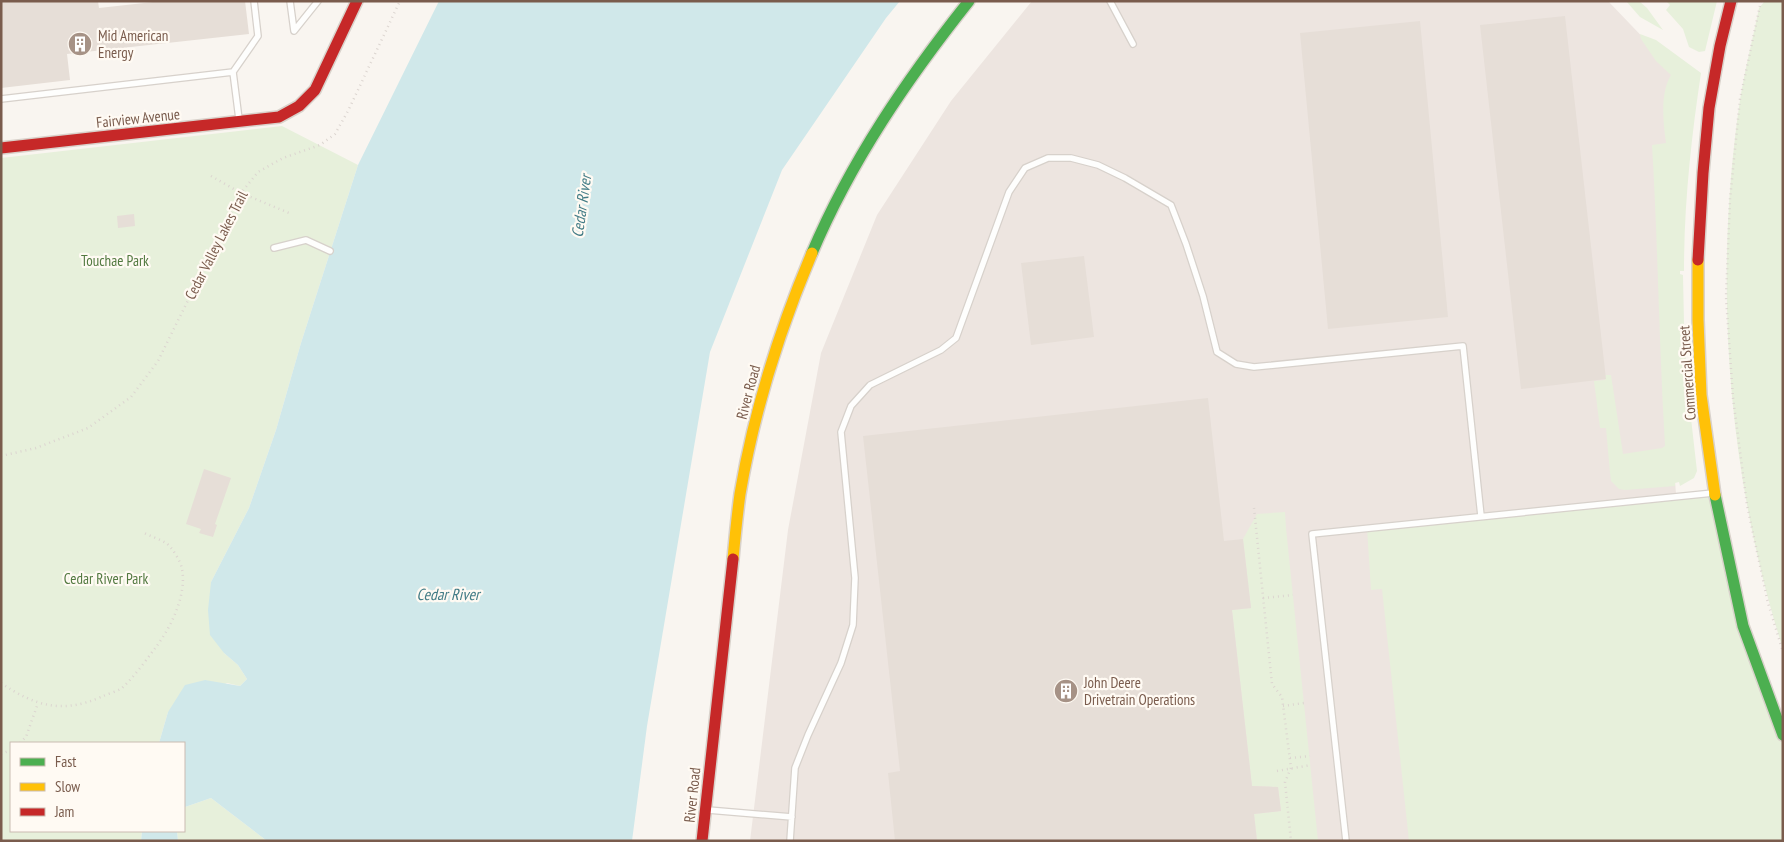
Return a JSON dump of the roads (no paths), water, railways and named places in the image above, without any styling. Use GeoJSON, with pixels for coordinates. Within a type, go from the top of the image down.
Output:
{"type":"FeatureCollection","features":[{"type":"Feature","properties":{"kind":"street","name":"River Road"},"geometry":{"type":"LineString","coordinates":[[702,841],[740,495],[754,427],[777,344],[814,247],[860,154],[917,67],[969,1]]}},
{"type":"Feature","properties":{"kind":"street","name":"Commercial Street"},"geometry":{"type":"LineString","coordinates":[[1731,1],[1720,46],[1709,108],[1698,250],[1701,395],[1715,493],[1743,626],[1783,735]]}},
{"type":"Feature","properties":{"kind":"street","name":"Fairview Avenue"},"geometry":{"type":"LineString","coordinates":[[1,148],[279,117],[297,109],[306,102],[315,90],[353,2]]}},
{"type":"Feature","properties":{"kind":"lane"},"geometry":{"type":"LineString","coordinates":[[239,121],[233,72],[258,36],[254,1]]}},
{"type":"Feature","properties":{"kind":"lane"},"geometry":{"type":"LineString","coordinates":[[290,1],[294,31],[318,1]]}},
{"type":"Feature","properties":{"kind":"lane"},"geometry":{"type":"LineString","coordinates":[[1110,1],[1133,44]]}},
{"type":"Feature","properties":{"kind":"lane"},"geometry":{"type":"LineString","coordinates":[[1,99],[233,72]]}},
{"type":"Feature","properties":{"kind":"lane"},"geometry":{"type":"LineString","coordinates":[[790,841],[795,768],[841,663],[853,625],[855,578],[841,432],[850,406],[870,385],[942,350],[956,338],[1009,192],[1025,168],[1048,158],[1071,158],[1098,165],[1125,178],[1171,205],[1197,278],[1217,352],[1236,364],[1254,367],[1463,346],[1481,516]]}},
{"type":"Feature","properties":{"kind":"lane"},"geometry":{"type":"LineString","coordinates":[[274,248],[306,240],[330,251]]}},
{"type":"Feature","properties":{"kind":"lane"},"geometry":{"type":"LineString","coordinates":[[1346,841],[1312,534],[1715,493]]}},
{"type":"Feature","properties":{"kind":"lane"},"geometry":{"type":"LineString","coordinates":[[706,810],[792,817]]}},
{"type":"Feature","properties":{"kind":"water","name":"Cedar River"},"geometry":{"type":"Polygon","coordinates":[[[439,1],[900,1],[886,18],[782,170],[710,352],[647,726],[632,841],[267,841],[211,798],[185,807],[185,742],[159,742],[168,712],[185,685],[205,680],[240,686],[247,679],[238,665],[224,653],[210,635],[208,610],[211,582],[249,508],[276,430],[301,343],[358,165],[439,1]]]}},
{"type":"Feature","properties":{"kind":"water"},"geometry":{"type":"Polygon","coordinates":[[[142,832],[177,832],[178,841],[141,841],[142,832]]]}},
{"type":"Feature","properties":{"kind":"place","name":"Mid American Energy"},"geometry":{"type":"Point","coordinates":[80,44]}},
{"type":"Feature","properties":{"kind":"place","name":"John Deere Drivetrain Operations"},"geometry":{"type":"Point","coordinates":[1066,691]}},
{"type":"Feature","properties":{"kind":"park label","name":"Touchae Park"},"geometry":{"type":"Point","coordinates":[115,260]}},
{"type":"Feature","properties":{"kind":"park label","name":"Cedar River Park"},"geometry":{"type":"Point","coordinates":[106,578]}}]}
